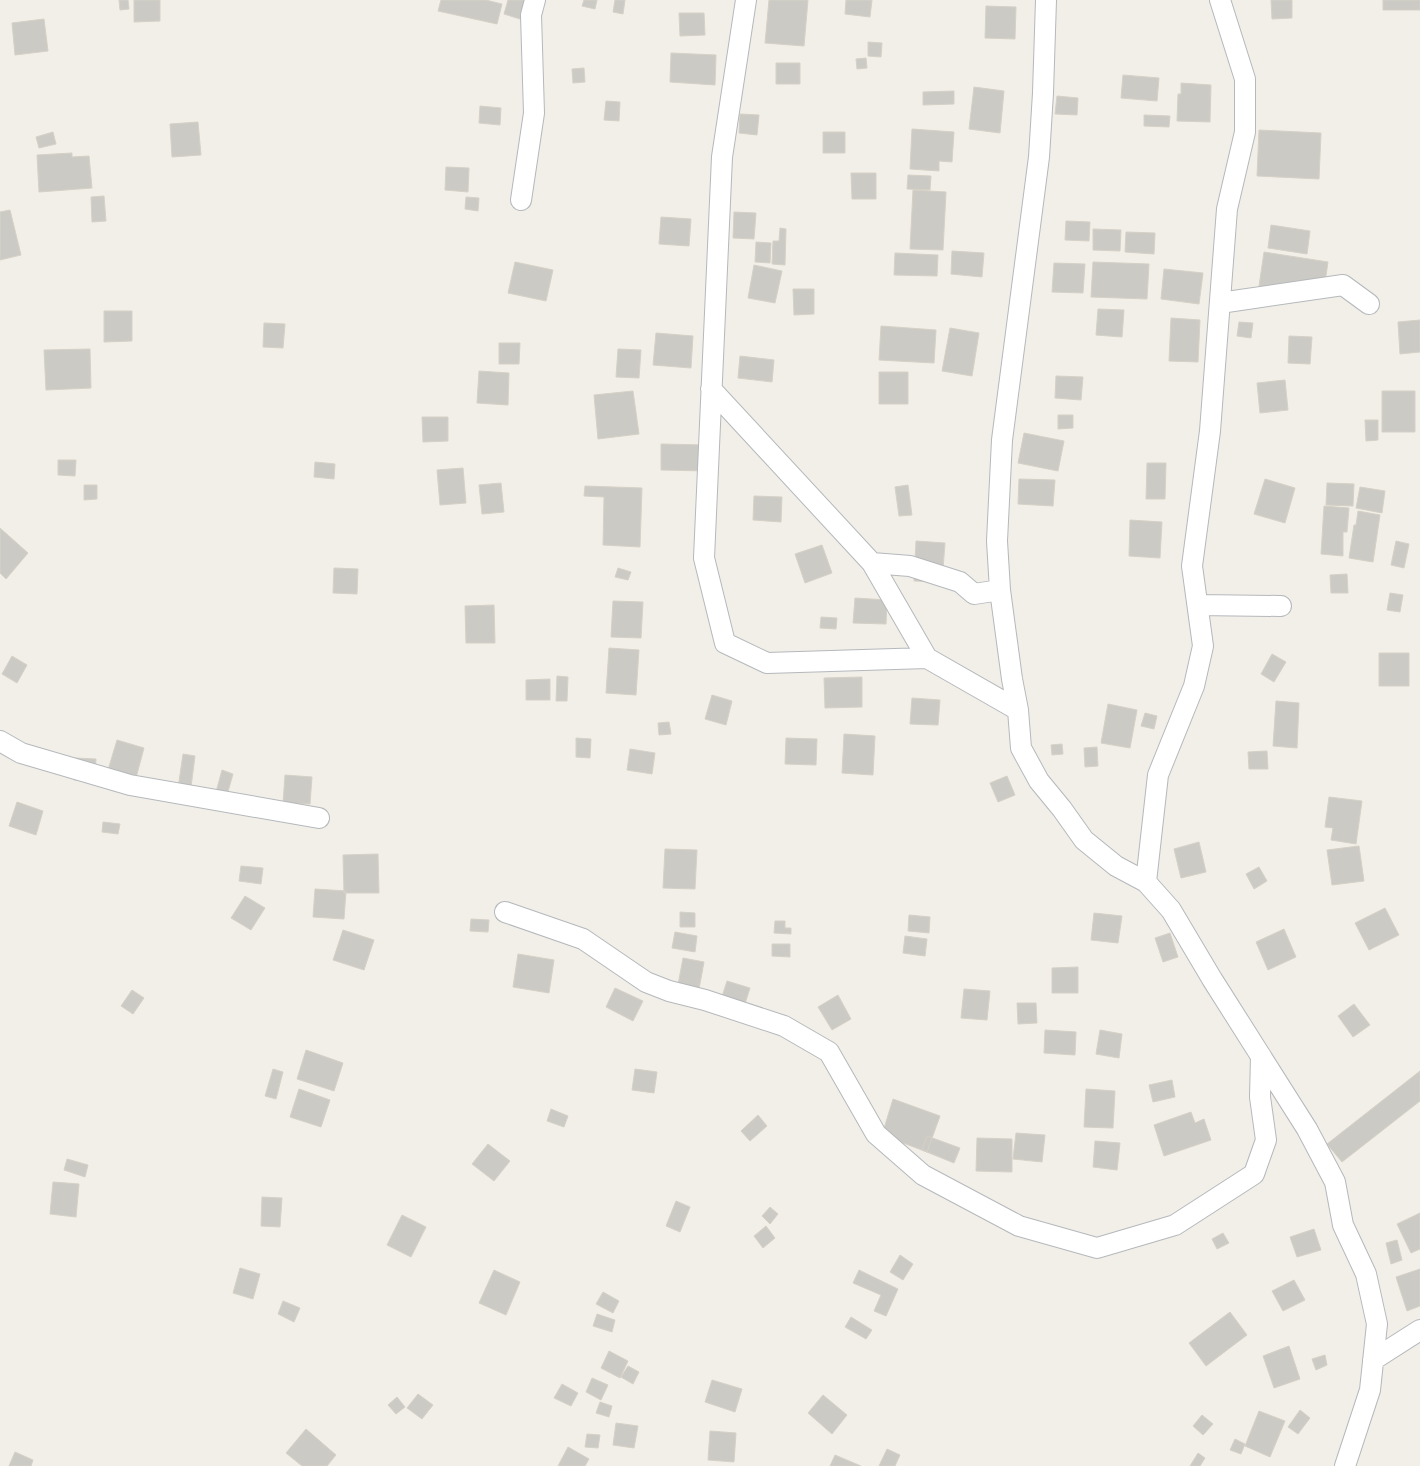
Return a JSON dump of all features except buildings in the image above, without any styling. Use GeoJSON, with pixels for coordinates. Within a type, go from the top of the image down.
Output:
{"type":"FeatureCollection","features":[{"type":"Feature","properties":{"kind":"street"},"geometry":{"type":"LineString","coordinates":[[521,200],[534,113],[531,15],[535,0]]}},
{"type":"Feature","properties":{"kind":"street"},"geometry":{"type":"LineString","coordinates":[[746,0],[722,157],[704,558],[724,643],[767,663],[928,658]]}},
{"type":"Feature","properties":{"kind":"street"},"geometry":{"type":"LineString","coordinates":[[1046,0],[1039,157],[1002,440],[997,542],[1000,590],[1018,710],[1021,748],[1039,781],[1084,840],[1116,866],[1146,882],[1171,910],[1307,1129],[1335,1182],[1343,1224],[1366,1274],[1377,1324],[1370,1390],[1345,1466]]}},
{"type":"Feature","properties":{"kind":"street"},"geometry":{"type":"LineString","coordinates":[[1146,882],[1158,775],[1194,686],[1203,646],[1192,566],[1210,431],[1228,209],[1245,132],[1245,78],[1220,0]]}},
{"type":"Feature","properties":{"kind":"street"},"geometry":{"type":"LineString","coordinates":[[1220,303],[1343,285],[1369,304]]}},
{"type":"Feature","properties":{"kind":"street"},"geometry":{"type":"LineString","coordinates":[[711,390],[872,563],[928,658],[1018,710]]}},
{"type":"Feature","properties":{"kind":"street"},"geometry":{"type":"LineString","coordinates":[[872,563],[910,566],[960,582],[974,594],[1000,590]]}},
{"type":"Feature","properties":{"kind":"street"},"geometry":{"type":"LineString","coordinates":[[1198,605],[1281,606]]}},
{"type":"Feature","properties":{"kind":"street"},"geometry":{"type":"LineString","coordinates":[[972,684],[1012,679]]}},
{"type":"Feature","properties":{"kind":"street"},"geometry":{"type":"LineString","coordinates":[[0,741],[21,753],[130,785],[319,818]]}},
{"type":"Feature","properties":{"kind":"street"},"geometry":{"type":"LineString","coordinates":[[505,912],[583,940],[646,982],[669,991],[705,1000],[784,1026],[829,1052],[876,1134],[923,1176],[1019,1226],[1097,1248],[1175,1224],[1254,1174],[1266,1140],[1260,1097],[1261,1056]]}},
{"type":"Feature","properties":{"kind":"street"},"geometry":{"type":"LineString","coordinates":[[1373,1360],[1420,1330]]}}]}
